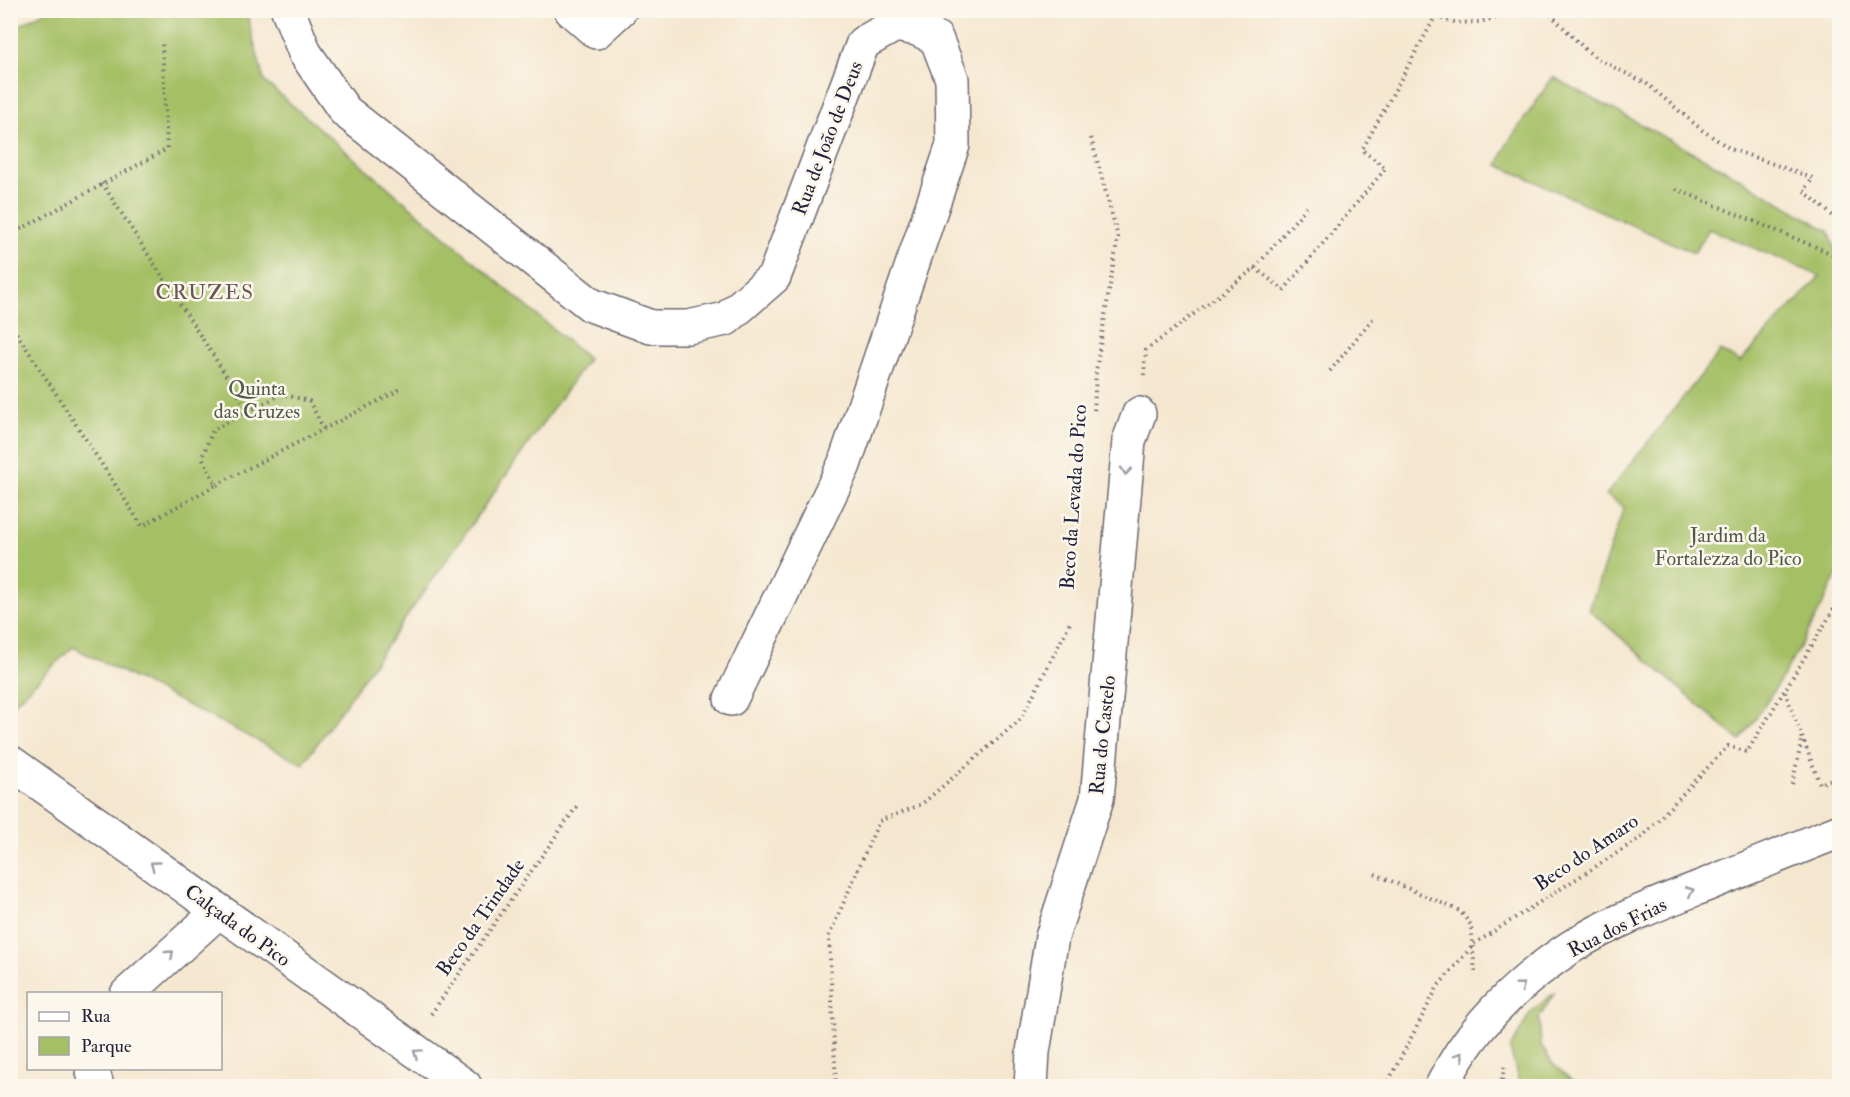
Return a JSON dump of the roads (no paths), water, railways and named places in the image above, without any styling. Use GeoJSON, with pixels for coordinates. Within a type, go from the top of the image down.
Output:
{"type":"FeatureCollection","features":[{"type":"Feature","properties":{"kind":"street","name":"Rua de João de Deus"},"geometry":{"type":"LineString","coordinates":[[288,10],[305,53],[345,111],[591,305],[651,327],[688,327],[726,319],[774,277],[863,43],[895,25],[917,28],[936,38],[952,79],[953,145],[844,465],[731,699]]}},
{"type":"Feature","properties":{"kind":"street"},"geometry":{"type":"LineString","coordinates":[[571,10],[596,32],[620,10]]}},
{"type":"Feature","properties":{"kind":"street","name":"Rua do Castelo"},"geometry":{"type":"LineString","coordinates":[[1031,1086],[1052,936],[1097,799],[1128,441],[1139,414]]}},
{"type":"Feature","properties":{"kind":"street","name":"Calçada do Pico"},"geometry":{"type":"LineString","coordinates":[[10,762],[465,1086]]}},
{"type":"Feature","properties":{"kind":"street","name":"Rua dos Frias"},"geometry":{"type":"LineString","coordinates":[[1442,1086],[1480,1027],[1508,996],[1571,947],[1638,912],[1839,831]]}},
{"type":"Feature","properties":{"kind":"street"},"geometry":{"type":"LineString","coordinates":[[127,992],[219,911]]}},
{"type":"Feature","properties":{"kind":"street"},"geometry":{"type":"LineString","coordinates":[[93,1070],[98,1086]]}},
{"type":"Feature","properties":{"kind":"district","name":"CRUZES"},"geometry":{"type":"Point","coordinates":[205,292]}},
{"type":"Feature","properties":{"kind":"park label","name":"Quinta das Cruzes"},"geometry":{"type":"Point","coordinates":[257,400]}},
{"type":"Feature","properties":{"kind":"park label","name":"Jardim da Fortalezza do Pico"},"geometry":{"type":"Point","coordinates":[1728,546]}}]}
